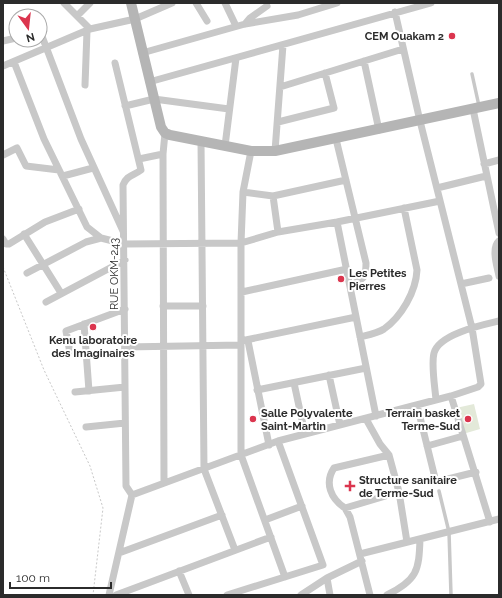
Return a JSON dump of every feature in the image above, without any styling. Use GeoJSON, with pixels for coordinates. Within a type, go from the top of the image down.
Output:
{"type":"FeatureCollection","features":[{"type":"Feature","properties":{"kind":"street"},"geometry":{"type":"LineString","coordinates":[[64,3],[89,30],[85,85]]}},
{"type":"Feature","properties":{"kind":"street"},"geometry":{"type":"LineString","coordinates":[[77,16],[90,3]]}},
{"type":"Feature","properties":{"kind":"street"},"geometry":{"type":"LineString","coordinates":[[131,3],[149,82],[165,134],[163,154],[164,484]]}},
{"type":"Feature","properties":{"kind":"street"},"geometry":{"type":"LineString","coordinates":[[48,48],[89,30],[135,19],[172,3]]}},
{"type":"Feature","properties":{"kind":"street"},"geometry":{"type":"LineString","coordinates":[[196,3],[207,21]]}},
{"type":"Feature","properties":{"kind":"street"},"geometry":{"type":"LineString","coordinates":[[225,3],[236,26]]}},
{"type":"Feature","properties":{"kind":"street"},"geometry":{"type":"LineString","coordinates":[[142,53],[236,26],[298,15],[337,3]]}},
{"type":"Feature","properties":{"kind":"street"},"geometry":{"type":"LineString","coordinates":[[149,82],[431,3]]}},
{"type":"Feature","properties":{"kind":"street"},"geometry":{"type":"LineString","coordinates":[[245,24],[250,18],[267,6]]}},
{"type":"Feature","properties":{"kind":"street"},"geometry":{"type":"LineString","coordinates":[[109,595],[132,495],[278,441],[451,396],[478,387],[481,384],[472,328],[420,121],[395,12]]}},
{"type":"Feature","properties":{"kind":"street"},"geometry":{"type":"LineString","coordinates":[[275,151],[283,45]]}},
{"type":"Feature","properties":{"kind":"street"},"geometry":{"type":"LineString","coordinates":[[3,66],[47,48],[64,97],[93,168],[125,234]]}},
{"type":"Feature","properties":{"kind":"street"},"geometry":{"type":"LineString","coordinates":[[280,87],[404,49]]}},
{"type":"Feature","properties":{"kind":"street"},"geometry":{"type":"LineString","coordinates":[[225,146],[236,58]]}},
{"type":"Feature","properties":{"kind":"street"},"geometry":{"type":"LineString","coordinates":[[364,61],[379,130]]}},
{"type":"Feature","properties":{"kind":"street"},"geometry":{"type":"LineString","coordinates":[[14,62],[44,139],[89,230],[99,234],[101,238]]}},
{"type":"Feature","properties":{"kind":"street"},"geometry":{"type":"LineString","coordinates":[[114,63],[139,159],[163,154]]}},
{"type":"Feature","properties":{"kind":"street"},"geometry":{"type":"LineString","coordinates":[[278,122],[334,108],[326,73]]}},
{"type":"Feature","properties":{"kind":"street"},"geometry":{"type":"LineString","coordinates":[[125,106],[154,99],[229,110]]}},
{"type":"Feature","properties":{"kind":"street"},"geometry":{"type":"LineString","coordinates":[[165,134],[250,151],[275,151],[379,130],[499,103]]}},
{"type":"Feature","properties":{"kind":"street"},"geometry":{"type":"LineString","coordinates":[[476,108],[486,176],[499,233]]}},
{"type":"Feature","properties":{"kind":"street"},"geometry":{"type":"LineString","coordinates":[[336,139],[366,263],[366,274],[363,279],[350,285]]}},
{"type":"Feature","properties":{"kind":"street"},"geometry":{"type":"LineString","coordinates":[[201,141],[204,469],[235,550]]}},
{"type":"Feature","properties":{"kind":"street"},"geometry":{"type":"LineString","coordinates":[[3,155],[17,148],[26,166],[61,173],[93,168]]}},
{"type":"Feature","properties":{"kind":"street"},"geometry":{"type":"LineString","coordinates":[[250,151],[243,192],[241,243],[243,343],[241,455],[285,577]]}},
{"type":"Feature","properties":{"kind":"street","name":"RUE OKM-243"},"geometry":{"type":"LineString","coordinates":[[132,495],[126,486],[125,234],[123,184],[131,174],[141,170],[139,159]]}},
{"type":"Feature","properties":{"kind":"street"},"geometry":{"type":"LineString","coordinates":[[484,164],[499,160]]}},
{"type":"Feature","properties":{"kind":"street"},"geometry":{"type":"LineString","coordinates":[[437,188],[486,176]]}},
{"type":"Feature","properties":{"kind":"street"},"geometry":{"type":"LineString","coordinates":[[243,192],[273,196],[346,180]]}},
{"type":"Feature","properties":{"kind":"street"},"geometry":{"type":"LineString","coordinates":[[273,196],[278,232]]}},
{"type":"Feature","properties":{"kind":"street"},"geometry":{"type":"LineString","coordinates":[[491,200],[499,198]]}},
{"type":"Feature","properties":{"kind":"street"},"geometry":{"type":"LineString","coordinates":[[27,273],[86,242],[101,238],[125,244],[241,243],[278,232],[355,219],[440,201]]}},
{"type":"Feature","properties":{"kind":"street"},"geometry":{"type":"LineString","coordinates":[[360,338],[383,330],[398,316],[416,279],[417,270],[404,208]]}},
{"type":"Feature","properties":{"kind":"street"},"geometry":{"type":"LineString","coordinates":[[3,239],[6,244],[45,222],[79,209]]}},
{"type":"Feature","properties":{"kind":"street"},"geometry":{"type":"LineString","coordinates":[[337,222],[376,416]]}},
{"type":"Feature","properties":{"kind":"street"},"geometry":{"type":"LineString","coordinates":[[24,234],[61,294]]}},
{"type":"Feature","properties":{"kind":"street"},"geometry":{"type":"LineString","coordinates":[[499,241],[496,243],[495,250],[499,276]]}},
{"type":"Feature","properties":{"kind":"street"},"geometry":{"type":"LineString","coordinates":[[46,302],[125,260]]}},
{"type":"Feature","properties":{"kind":"street"},"geometry":{"type":"LineString","coordinates":[[242,292],[347,269]]}},
{"type":"Feature","properties":{"kind":"street"},"geometry":{"type":"LineString","coordinates":[[461,284],[489,278]]}},
{"type":"Feature","properties":{"kind":"street"},"geometry":{"type":"LineString","coordinates":[[163,306],[203,306]]}},
{"type":"Feature","properties":{"kind":"street"},"geometry":{"type":"LineString","coordinates":[[70,353],[66,331],[125,309]]}},
{"type":"Feature","properties":{"kind":"street"},"geometry":{"type":"LineString","coordinates":[[86,356],[125,349],[243,343],[356,317]]}},
{"type":"Feature","properties":{"kind":"street"},"geometry":{"type":"LineString","coordinates":[[436,400],[433,355],[436,347],[441,342],[472,328],[499,321]]}},
{"type":"Feature","properties":{"kind":"street"},"geometry":{"type":"LineString","coordinates":[[84,324],[89,390]]}},
{"type":"Feature","properties":{"kind":"street"},"geometry":{"type":"LineString","coordinates":[[243,343],[258,390],[269,445]]}},
{"type":"Feature","properties":{"kind":"street"},"geometry":{"type":"LineString","coordinates":[[258,390],[366,368]]}},
{"type":"Feature","properties":{"kind":"street"},"geometry":{"type":"LineString","coordinates":[[330,375],[340,425]]}},
{"type":"Feature","properties":{"kind":"street"},"geometry":{"type":"LineString","coordinates":[[294,383],[305,434]]}},
{"type":"Feature","properties":{"kind":"street"},"geometry":{"type":"LineString","coordinates":[[75,392],[125,387]]}},
{"type":"Feature","properties":{"kind":"street"},"geometry":{"type":"LineString","coordinates":[[451,396],[476,472],[490,522]]}},
{"type":"Feature","properties":{"kind":"street"},"geometry":{"type":"LineString","coordinates":[[417,405],[436,482],[476,472]]}},
{"type":"Feature","properties":{"kind":"street"},"geometry":{"type":"LineString","coordinates":[[366,418],[380,444],[389,455],[399,492],[407,542]]}},
{"type":"Feature","properties":{"kind":"street"},"geometry":{"type":"LineString","coordinates":[[86,427],[126,423]]}},
{"type":"Feature","properties":{"kind":"street"},"geometry":{"type":"LineString","coordinates":[[427,446],[463,436]]}},
{"type":"Feature","properties":{"kind":"street"},"geometry":{"type":"LineString","coordinates":[[227,595],[323,565],[278,441]]}},
{"type":"Feature","properties":{"kind":"street"},"geometry":{"type":"LineString","coordinates":[[370,595],[350,516],[345,508],[335,502],[329,475],[334,468],[389,455]]}},
{"type":"Feature","properties":{"kind":"street"},"geometry":{"type":"LineString","coordinates":[[345,508],[399,492]]}},
{"type":"Feature","properties":{"kind":"street"},"geometry":{"type":"LineString","coordinates":[[264,520],[302,506]]}},
{"type":"Feature","properties":{"kind":"street"},"geometry":{"type":"LineString","coordinates":[[119,553],[222,515]]}},
{"type":"Feature","properties":{"kind":"street"},"geometry":{"type":"LineString","coordinates":[[301,595],[361,558],[407,542],[499,520]]}},
{"type":"Feature","properties":{"kind":"street"},"geometry":{"type":"LineString","coordinates":[[116,595],[271,537]]}},
{"type":"Feature","properties":{"kind":"street"},"geometry":{"type":"LineString","coordinates":[[387,595],[406,586],[415,572],[419,559],[420,539]]}},
{"type":"Feature","properties":{"kind":"street"},"geometry":{"type":"LineString","coordinates":[[179,571],[189,595]]}},
{"type":"Feature","properties":{"kind":"street"},"geometry":{"type":"LineString","coordinates":[[327,578],[330,595]]}},
{"type":"Feature","properties":{"kind":"lane"},"geometry":{"type":"LineString","coordinates":[[472,74],[476,108]]}},
{"type":"Feature","properties":{"kind":"lane"},"geometry":{"type":"LineString","coordinates":[[439,492],[449,532],[451,595]]}},
{"type":"Feature","properties":{"kind":"path"},"geometry":{"type":"LineString","coordinates":[[3,268],[44,370],[90,466],[104,508],[93,595]]}},
{"type":"Feature","properties":{"kind":"green space","name":"Terrain basket Terme-Sud"},"geometry":{"type":"Polygon","coordinates":[[[474,404],[480,429],[463,434],[456,408],[474,404]]]}},
{"type":"Feature","properties":{"kind":"place","name":"CEM Ouakam 2"},"geometry":{"type":"Point","coordinates":[452,36]}},
{"type":"Feature","properties":{"kind":"place","name":"Les Petites Pierres"},"geometry":{"type":"Point","coordinates":[341,279]}},
{"type":"Feature","properties":{"kind":"place","name":"Kenu laboratoire des Imaginaires"},"geometry":{"type":"Point","coordinates":[93,327]}},
{"type":"Feature","properties":{"kind":"place","name":"Salle Polyvalente Saint-Martin"},"geometry":{"type":"Point","coordinates":[253,419]}},
{"type":"Feature","properties":{"kind":"place","name":"Terrain basket Terme-Sud"},"geometry":{"type":"Point","coordinates":[468,419]}},
{"type":"Feature","properties":{"kind":"place","name":"Structure sanitaire de Terme-Sud"},"geometry":{"type":"Point","coordinates":[350,486]}}]}
